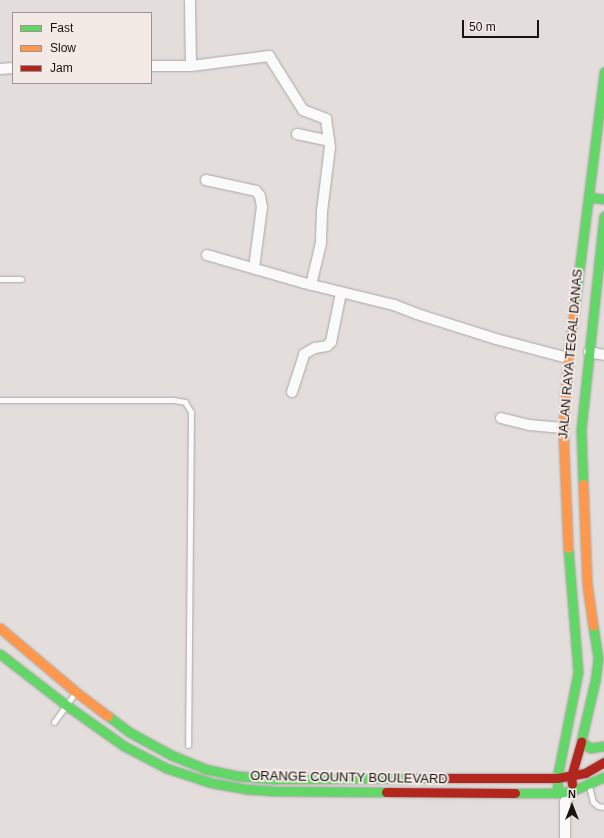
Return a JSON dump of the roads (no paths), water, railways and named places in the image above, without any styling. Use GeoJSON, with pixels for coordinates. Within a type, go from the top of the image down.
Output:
{"type":"FeatureCollection","features":[{"type":"Feature","properties":{"kind":"street"},"geometry":{"type":"LineString","coordinates":[[190,0],[191,66]]}},
{"type":"Feature","properties":{"kind":"street"},"geometry":{"type":"LineString","coordinates":[[152,66],[191,66],[269,56],[303,110],[326,119],[329,141],[328,175],[322,211],[320,243],[311,285]]}},
{"type":"Feature","properties":{"kind":"street"},"geometry":{"type":"LineString","coordinates":[[0,69],[12,68]]}},
{"type":"Feature","properties":{"kind":"street","name":"JALAN RAYA TEGAL DANAS"},"geometry":{"type":"LineString","coordinates":[[558,793],[557,778],[563,755],[578,672],[567,536],[563,428],[565,396],[568,358],[604,72]]}},
{"type":"Feature","properties":{"kind":"street"},"geometry":{"type":"LineString","coordinates":[[297,134],[329,141]]}},
{"type":"Feature","properties":{"kind":"street"},"geometry":{"type":"LineString","coordinates":[[206,180],[256,191],[260,196],[262,207],[254,268]]}},
{"type":"Feature","properties":{"kind":"street"},"geometry":{"type":"LineString","coordinates":[[588,197],[604,199]]}},
{"type":"Feature","properties":{"kind":"street","name":"JALAN RAYA TEGAL DANAS"},"geometry":{"type":"LineString","coordinates":[[572,791],[574,774],[595,681],[598,658],[587,584],[584,544],[582,430],[584,398],[604,216]]}},
{"type":"Feature","properties":{"kind":"street"},"geometry":{"type":"LineString","coordinates":[[207,254],[311,285],[380,301],[496,339],[568,358]]}},
{"type":"Feature","properties":{"kind":"street"},"geometry":{"type":"LineString","coordinates":[[292,392],[304,354],[315,348],[328,346],[331,342],[341,293]]}},
{"type":"Feature","properties":{"kind":"street"},"geometry":{"type":"LineString","coordinates":[[589,352],[604,355]]}},
{"type":"Feature","properties":{"kind":"street"},"geometry":{"type":"LineString","coordinates":[[565,396],[584,398]]}},
{"type":"Feature","properties":{"kind":"street"},"geometry":{"type":"LineString","coordinates":[[501,418],[529,424],[563,428]]}},
{"type":"Feature","properties":{"kind":"street","name":"ORANGE COUNTY BOULEVARD"},"geometry":{"type":"LineString","coordinates":[[0,628],[76,692],[129,732],[171,755],[205,769],[238,776],[275,779],[557,778],[585,773],[604,762]]}},
{"type":"Feature","properties":{"kind":"street","name":"ORANGE COUNTY BOULEVARD"},"geometry":{"type":"LineString","coordinates":[[0,654],[66,706],[141,756],[188,776],[228,786],[270,791],[558,793],[572,791],[589,785],[604,777]]}},
{"type":"Feature","properties":{"kind":"street"},"geometry":{"type":"LineString","coordinates":[[581,741],[590,748],[604,746]]}},
{"type":"Feature","properties":{"kind":"street"},"geometry":{"type":"LineString","coordinates":[[563,755],[572,768],[574,774]]}},
{"type":"Feature","properties":{"kind":"street"},"geometry":{"type":"LineString","coordinates":[[585,773],[604,777]]}},
{"type":"Feature","properties":{"kind":"street"},"geometry":{"type":"LineString","coordinates":[[565,838],[565,802],[572,791]]}},
{"type":"Feature","properties":{"kind":"street"},"geometry":{"type":"LineString","coordinates":[[558,793],[565,802]]}},
{"type":"Feature","properties":{"kind":"lane"},"geometry":{"type":"LineString","coordinates":[[0,279],[21,279]]}},
{"type":"Feature","properties":{"kind":"lane"},"geometry":{"type":"LineString","coordinates":[[0,400],[173,400],[185,402],[191,412],[188,745]]}},
{"type":"Feature","properties":{"kind":"lane"},"geometry":{"type":"LineString","coordinates":[[54,722],[76,692]]}},
{"type":"Feature","properties":{"kind":"lane"},"geometry":{"type":"LineString","coordinates":[[589,785],[593,802],[598,806],[604,807]]}}]}
